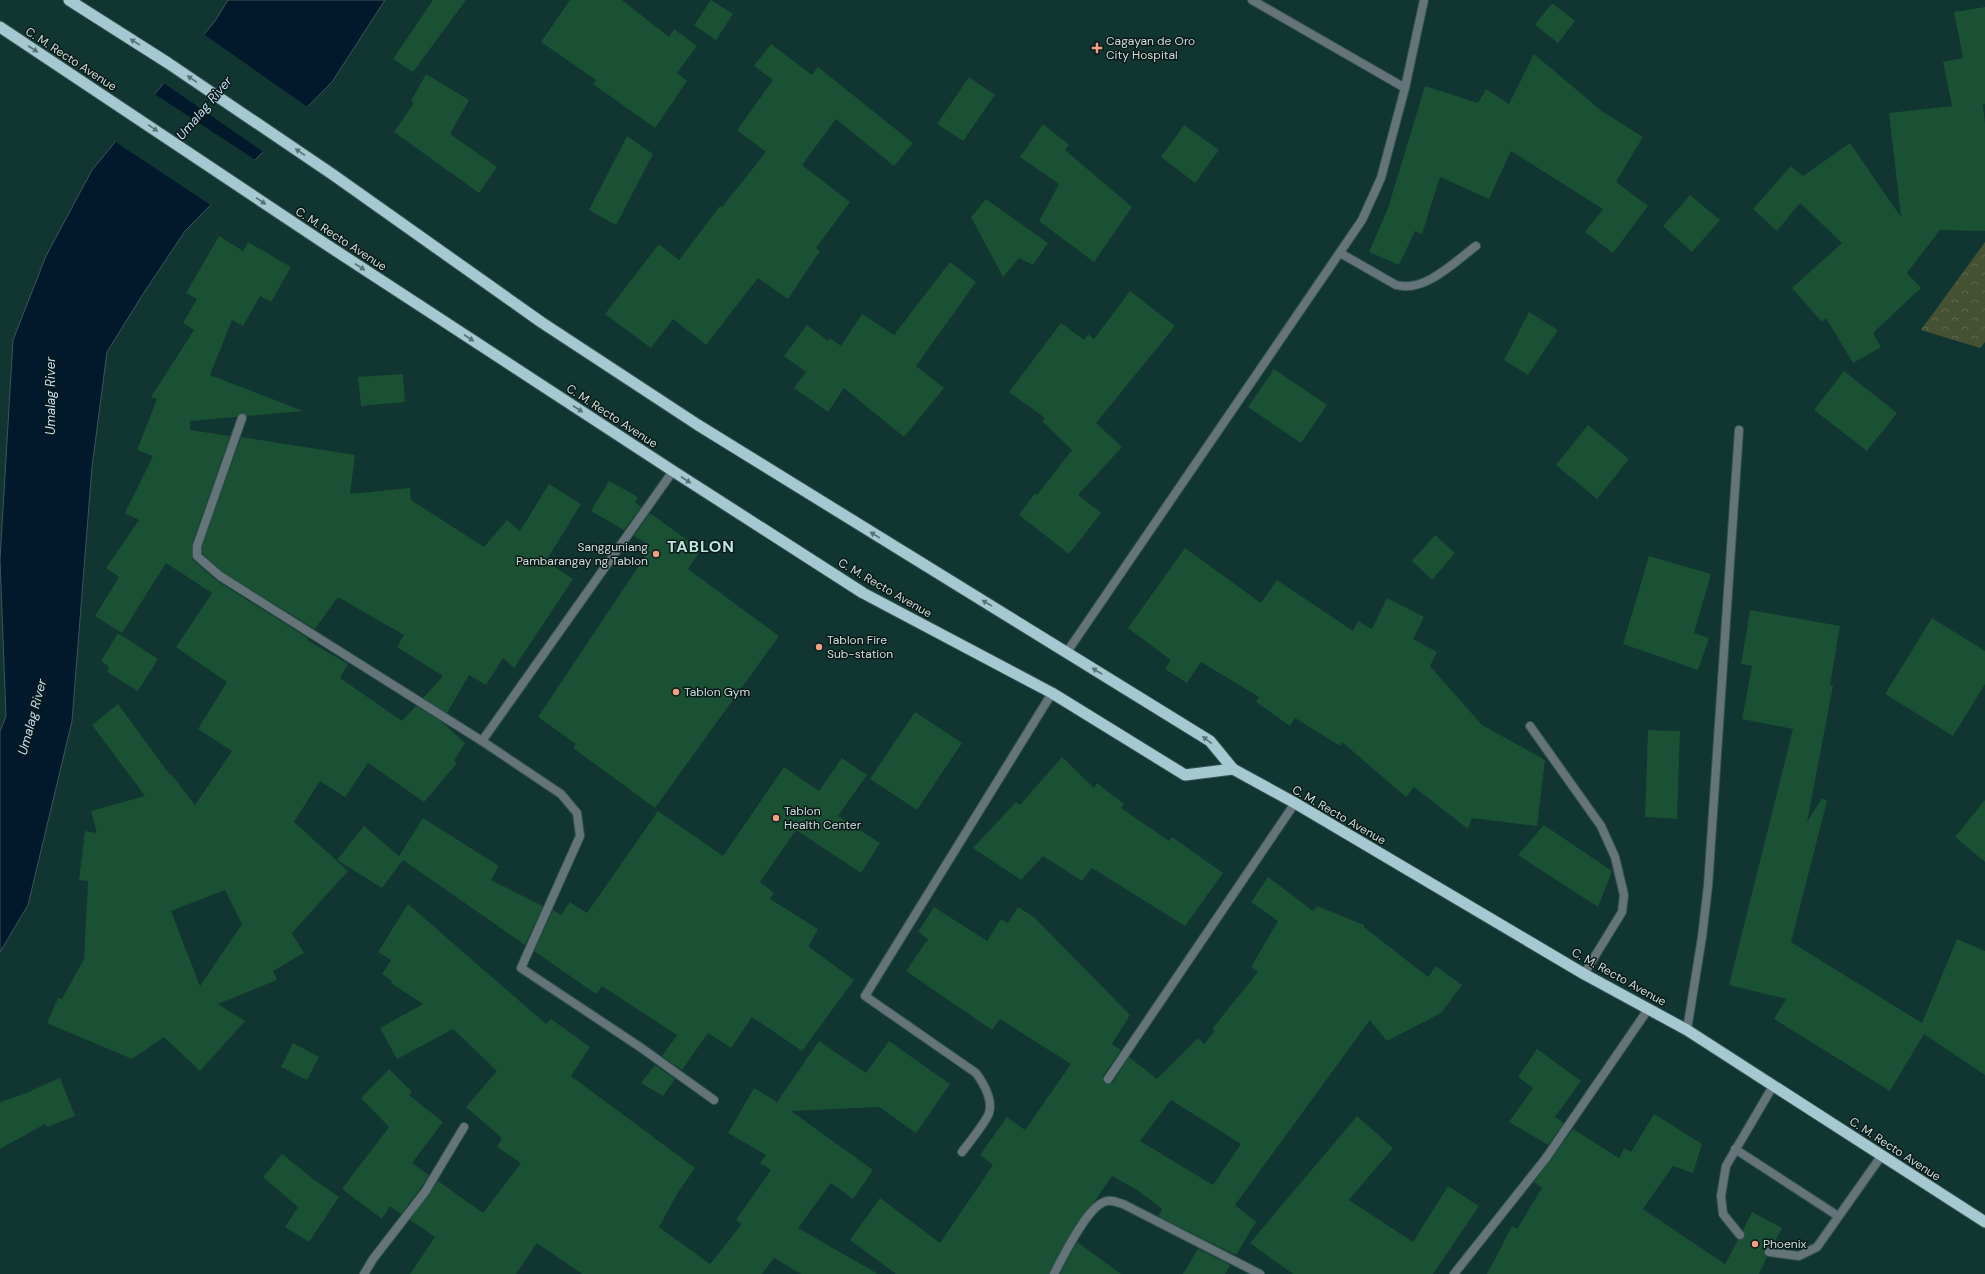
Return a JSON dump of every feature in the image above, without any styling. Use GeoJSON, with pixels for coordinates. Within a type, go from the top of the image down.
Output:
{"type":"FeatureCollection","features":[{"type":"Feature","properties":{"kind":"highway","name":"C. M. Recto Avenue"},"geometry":{"type":"LineString","coordinates":[[69,0],[168,63],[332,174],[541,322],[691,421],[1210,741],[1233,769],[1295,803],[1584,974],[1687,1030],[1985,1222]]}},
{"type":"Feature","properties":{"kind":"highway","name":"C. M. Recto Avenue"},"geometry":{"type":"LineString","coordinates":[[0,27],[327,246],[863,593],[1052,693],[1185,775],[1233,769]]}},
{"type":"Feature","properties":{"kind":"street"},"geometry":{"type":"LineString","coordinates":[[1252,0],[1405,88]]}},
{"type":"Feature","properties":{"kind":"street"},"geometry":{"type":"LineString","coordinates":[[1067,652],[1362,220],[1382,178],[1405,88],[1424,0]]}},
{"type":"Feature","properties":{"kind":"street"},"geometry":{"type":"LineString","coordinates":[[1340,253],[1396,284],[1406,287],[1430,280],[1476,246]]}},
{"type":"Feature","properties":{"kind":"street"},"geometry":{"type":"LineString","coordinates":[[242,418],[197,546],[197,556],[220,576],[482,741],[561,794],[576,813],[580,836],[521,968],[640,1047],[714,1100]]}},
{"type":"Feature","properties":{"kind":"street"},"geometry":{"type":"LineString","coordinates":[[1687,1030],[1702,937],[1708,886],[1739,430]]}},
{"type":"Feature","properties":{"kind":"street"},"geometry":{"type":"LineString","coordinates":[[482,741],[673,471]]}},
{"type":"Feature","properties":{"kind":"street"},"geometry":{"type":"LineString","coordinates":[[962,1152],[989,1114],[988,1097],[984,1084],[976,1073],[865,996],[1052,693]]}},
{"type":"Feature","properties":{"kind":"street"},"geometry":{"type":"LineString","coordinates":[[1530,726],[1601,826],[1615,857],[1624,895],[1622,912],[1584,974]]}},
{"type":"Feature","properties":{"kind":"street"},"geometry":{"type":"LineString","coordinates":[[1108,1079],[1295,803]]}},
{"type":"Feature","properties":{"kind":"street"},"geometry":{"type":"LineString","coordinates":[[1454,1274],[1546,1158],[1649,1008]]}},
{"type":"Feature","properties":{"kind":"street"},"geometry":{"type":"LineString","coordinates":[[1740,1235],[1723,1214],[1720,1196],[1726,1166],[1773,1086]]}},
{"type":"Feature","properties":{"kind":"street"},"geometry":{"type":"LineString","coordinates":[[364,1274],[373,1259],[426,1192],[464,1127]]}},
{"type":"Feature","properties":{"kind":"street"},"geometry":{"type":"LineString","coordinates":[[1736,1149],[1838,1216]]}},
{"type":"Feature","properties":{"kind":"street"},"geometry":{"type":"LineString","coordinates":[[1770,1252],[1800,1256],[1817,1247],[1882,1155]]}},
{"type":"Feature","properties":{"kind":"street"},"geometry":{"type":"LineString","coordinates":[[1054,1274],[1089,1214],[1098,1204],[1109,1200],[1123,1204],[1260,1274]]}},
{"type":"Feature","properties":{"kind":"green space"},"geometry":{"type":"Polygon","coordinates":[[[1985,242],[1985,342],[1980,348],[1921,330],[1985,242]]]}},
{"type":"Feature","properties":{"kind":"water","name":"Umalag River"},"geometry":{"type":"Polygon","coordinates":[[[228,0],[385,0],[332,82],[185,231],[107,352],[92,467],[72,721],[28,905],[0,952],[0,731],[6,716],[0,560],[13,340],[46,256],[92,170],[215,21],[228,0]]]}},
{"type":"Feature","properties":{"kind":"pier"},"geometry":{"type":"Polygon","coordinates":[[[202,33],[309,108],[265,153],[162,82],[202,33]]]}},
{"type":"Feature","properties":{"kind":"pier"},"geometry":{"type":"Polygon","coordinates":[[[153,93],[257,161],[212,206],[114,141],[153,93]]]}},
{"type":"Feature","properties":{"kind":"building"},"geometry":{"type":"Polygon","coordinates":[[[433,0],[466,0],[413,72],[393,59],[433,0]]]}},
{"type":"Feature","properties":{"kind":"building"},"geometry":{"type":"Polygon","coordinates":[[[570,0],[622,0],[669,37],[674,29],[697,46],[677,73],[687,81],[655,128],[593,84],[596,80],[541,42],[570,0]]]}},
{"type":"Feature","properties":{"kind":"building"},"geometry":{"type":"Polygon","coordinates":[[[711,0],[733,14],[716,40],[694,25],[711,0]]]}},
{"type":"Feature","properties":{"kind":"building"},"geometry":{"type":"Polygon","coordinates":[[[1552,3],[1575,21],[1558,43],[1535,25],[1552,3]]]}},
{"type":"Feature","properties":{"kind":"building"},"geometry":{"type":"Polygon","coordinates":[[[1985,7],[1985,104],[1983,104],[1985,124],[1985,231],[1940,230],[1907,273],[1921,288],[1873,333],[1881,347],[1853,363],[1826,318],[1822,322],[1792,288],[1842,243],[1800,203],[1777,231],[1753,209],[1791,166],[1803,176],[1850,143],[1901,217],[1889,113],[1952,106],[1943,62],[1963,58],[1954,12],[1985,7]]]}},
{"type":"Feature","properties":{"kind":"building"},"geometry":{"type":"Polygon","coordinates":[[[771,44],[812,75],[818,67],[913,143],[894,166],[836,119],[802,165],[850,202],[816,248],[820,251],[788,299],[758,278],[706,345],[673,319],[651,348],[605,314],[659,244],[679,260],[720,206],[722,207],[766,152],[737,130],[773,80],[754,66],[771,44]]]}},
{"type":"Feature","properties":{"kind":"building"},"geometry":{"type":"Polygon","coordinates":[[[1534,54],[1603,112],[1643,137],[1616,182],[1648,206],[1613,253],[1585,232],[1603,209],[1511,151],[1489,199],[1440,177],[1422,234],[1415,231],[1399,265],[1369,252],[1388,208],[1425,86],[1478,103],[1486,89],[1509,104],[1534,54]]]}},
{"type":"Feature","properties":{"kind":"building"},"geometry":{"type":"Polygon","coordinates":[[[426,74],[469,100],[450,134],[497,167],[479,193],[394,132],[414,103],[411,101],[426,74]]]}},
{"type":"Feature","properties":{"kind":"building"},"geometry":{"type":"Polygon","coordinates":[[[969,77],[995,95],[963,141],[937,124],[969,77]]]}},
{"type":"Feature","properties":{"kind":"building"},"geometry":{"type":"Polygon","coordinates":[[[1043,124],[1069,145],[1065,150],[1132,207],[1094,262],[1039,221],[1059,184],[1020,157],[1043,124]]]}},
{"type":"Feature","properties":{"kind":"building"},"geometry":{"type":"Polygon","coordinates":[[[1184,125],[1219,150],[1195,183],[1161,157],[1184,125]]]}},
{"type":"Feature","properties":{"kind":"building"},"geometry":{"type":"Polygon","coordinates":[[[627,136],[653,154],[616,225],[589,210],[627,136]]]}},
{"type":"Feature","properties":{"kind":"building"},"geometry":{"type":"Polygon","coordinates":[[[1690,195],[1720,220],[1692,252],[1663,226],[1690,195]]]}},
{"type":"Feature","properties":{"kind":"building"},"geometry":{"type":"Polygon","coordinates":[[[986,199],[1048,243],[1033,265],[1019,258],[1003,277],[971,217],[986,199]]]}},
{"type":"Feature","properties":{"kind":"building"},"geometry":{"type":"Polygon","coordinates":[[[219,236],[243,251],[248,242],[291,267],[271,302],[260,296],[243,326],[232,320],[210,375],[303,411],[247,416],[241,413],[236,417],[190,421],[190,430],[230,436],[192,544],[192,559],[217,581],[308,638],[307,640],[348,664],[340,678],[402,721],[416,706],[442,722],[465,743],[454,761],[457,763],[424,802],[368,763],[345,797],[320,781],[294,822],[348,871],[292,933],[304,953],[273,971],[277,980],[218,1004],[245,1021],[200,1071],[164,1037],[132,1059],[47,1023],[58,998],[62,999],[84,959],[88,881],[79,880],[85,831],[97,833],[91,811],[145,796],[92,725],[118,704],[170,775],[171,774],[195,805],[232,751],[198,729],[227,682],[176,647],[212,593],[166,563],[122,633],[95,616],[119,577],[106,568],[139,520],[125,513],[153,456],[137,450],[157,399],[151,397],[194,330],[183,323],[197,299],[186,293],[219,236]],[[225,890],[171,911],[200,986],[242,924],[225,890]]]}},
{"type":"Feature","properties":{"kind":"building"},"geometry":{"type":"Polygon","coordinates":[[[950,262],[976,282],[916,366],[944,388],[904,437],[844,388],[828,412],[794,388],[806,372],[784,356],[807,325],[828,341],[830,338],[841,346],[862,314],[894,335],[950,262]]]}},
{"type":"Feature","properties":{"kind":"building"},"geometry":{"type":"Polygon","coordinates":[[[1130,291],[1175,326],[1096,423],[1122,447],[1078,495],[1101,513],[1069,554],[1019,515],[1035,493],[1037,495],[1072,450],[1042,421],[1045,418],[1009,392],[1061,323],[1084,340],[1088,334],[1094,339],[1130,291]]]}},
{"type":"Feature","properties":{"kind":"building"},"geometry":{"type":"Polygon","coordinates":[[[1529,312],[1558,330],[1528,375],[1504,360],[1529,312]]]}},
{"type":"Feature","properties":{"kind":"building"},"geometry":{"type":"Polygon","coordinates":[[[1274,369],[1327,405],[1301,443],[1248,407],[1274,369]]]}},
{"type":"Feature","properties":{"kind":"building"},"geometry":{"type":"Polygon","coordinates":[[[1844,371],[1897,413],[1867,451],[1814,410],[1844,371]]]}},
{"type":"Feature","properties":{"kind":"building"},"geometry":{"type":"Polygon","coordinates":[[[403,374],[405,402],[361,406],[358,377],[403,374]]]}},
{"type":"Feature","properties":{"kind":"building"},"geometry":{"type":"Polygon","coordinates":[[[1588,425],[1629,459],[1597,499],[1556,465],[1588,425]]]}},
{"type":"Feature","properties":{"kind":"building"},"geometry":{"type":"Polygon","coordinates":[[[241,437],[355,455],[350,494],[410,488],[411,500],[484,547],[507,520],[520,531],[549,484],[581,504],[546,561],[573,579],[514,668],[503,658],[486,685],[469,675],[447,713],[423,698],[443,676],[397,647],[404,635],[338,597],[315,629],[223,572],[202,553],[202,547],[241,437]]]}},
{"type":"Feature","properties":{"kind":"building"},"geometry":{"type":"Polygon","coordinates":[[[609,481],[638,497],[635,502],[641,507],[624,530],[591,511],[609,481]]]}},
{"type":"Feature","properties":{"kind":"building","name":"Tablon Gym"},"geometry":{"type":"Polygon","coordinates":[[[650,513],[701,550],[688,569],[779,636],[655,808],[573,748],[576,744],[538,717],[646,555],[643,553],[649,545],[634,536],[650,513]]]}},
{"type":"Feature","properties":{"kind":"building"},"geometry":{"type":"Polygon","coordinates":[[[1435,535],[1455,553],[1432,580],[1412,561],[1435,535]]]}},
{"type":"Feature","properties":{"kind":"building"},"geometry":{"type":"Polygon","coordinates":[[[1185,548],[1261,603],[1277,580],[1353,631],[1358,621],[1372,629],[1387,598],[1424,617],[1413,639],[1437,652],[1430,666],[1482,725],[1545,760],[1537,826],[1472,818],[1468,829],[1414,787],[1406,797],[1342,742],[1340,746],[1295,718],[1290,726],[1256,702],[1259,697],[1201,662],[1187,683],[1165,669],[1171,660],[1128,628],[1185,548]]]}},
{"type":"Feature","properties":{"kind":"building"},"geometry":{"type":"Polygon","coordinates":[[[1649,556],[1711,574],[1694,633],[1709,638],[1698,670],[1623,644],[1649,556]]]}},
{"type":"Feature","properties":{"kind":"building"},"geometry":{"type":"Polygon","coordinates":[[[1750,610],[1840,626],[1830,685],[1833,686],[1807,822],[1822,798],[1827,801],[1791,942],[1922,1023],[1957,939],[1985,951],[1985,1075],[1924,1034],[1890,1091],[1774,1019],[1786,999],[1729,985],[1793,729],[1742,719],[1752,666],[1741,664],[1750,610]]]}},
{"type":"Feature","properties":{"kind":"building"},"geometry":{"type":"Polygon","coordinates":[[[1932,618],[1985,651],[1985,684],[1953,736],[1885,694],[1932,618]]]}},
{"type":"Feature","properties":{"kind":"building"},"geometry":{"type":"Polygon","coordinates":[[[118,633],[158,659],[138,691],[107,672],[109,667],[101,661],[118,633]]]}},
{"type":"Feature","properties":{"kind":"building"},"geometry":{"type":"Polygon","coordinates":[[[915,712],[962,743],[917,810],[870,779],[915,712]]]}},
{"type":"Feature","properties":{"kind":"building"},"geometry":{"type":"Polygon","coordinates":[[[1648,730],[1680,731],[1677,819],[1645,817],[1648,730]]]}},
{"type":"Feature","properties":{"kind":"building"},"geometry":{"type":"Polygon","coordinates":[[[1062,757],[1094,788],[1097,783],[1124,804],[1121,808],[1169,841],[1172,837],[1223,873],[1185,926],[1092,868],[1082,881],[1043,856],[1021,880],[973,848],[1016,802],[1020,805],[1062,757]]]}},
{"type":"Feature","properties":{"kind":"building"},"geometry":{"type":"Polygon","coordinates":[[[842,758],[867,775],[838,816],[880,843],[861,873],[796,830],[760,882],[774,893],[770,899],[818,929],[809,947],[854,980],[802,1051],[752,1017],[731,1048],[708,1033],[682,1070],[662,1056],[677,1035],[602,986],[596,994],[534,951],[553,910],[561,915],[570,902],[587,913],[658,811],[723,856],[784,767],[819,791],[842,758]]]}},
{"type":"Feature","properties":{"kind":"building"},"geometry":{"type":"Polygon","coordinates":[[[1985,800],[1985,862],[1955,837],[1985,800]]]}},
{"type":"Feature","properties":{"kind":"building"},"geometry":{"type":"Polygon","coordinates":[[[423,818],[499,866],[491,880],[543,906],[525,945],[403,860],[382,888],[337,860],[364,826],[399,856],[423,818]]]}},
{"type":"Feature","properties":{"kind":"building"},"geometry":{"type":"Polygon","coordinates":[[[1544,825],[1612,871],[1598,907],[1518,855],[1544,825]]]}},
{"type":"Feature","properties":{"kind":"building"},"geometry":{"type":"Polygon","coordinates":[[[1268,877],[1313,911],[1317,906],[1364,925],[1364,927],[1428,977],[1436,966],[1462,985],[1441,1013],[1387,1041],[1370,1020],[1235,1205],[1256,1222],[1236,1255],[1158,1216],[1162,1209],[1139,1191],[1112,1176],[1094,1202],[1073,1228],[1049,1274],[896,1274],[850,1240],[880,1198],[940,1243],[993,1165],[980,1155],[1007,1117],[1025,1130],[1071,1064],[1000,1019],[992,1030],[906,971],[928,939],[918,932],[934,907],[987,941],[1001,919],[1008,923],[1018,907],[1034,917],[1130,1015],[1112,1044],[1121,1050],[1103,1076],[1103,1082],[1108,1084],[1113,1082],[1129,1057],[1157,1079],[1198,1038],[1204,1044],[1215,1031],[1212,1029],[1258,972],[1251,967],[1278,921],[1251,902],[1268,877]],[[1171,1100],[1140,1141],[1213,1185],[1241,1144],[1171,1100]]]}},
{"type":"Feature","properties":{"kind":"building"},"geometry":{"type":"Polygon","coordinates":[[[408,904],[546,1024],[551,1019],[590,1047],[571,1076],[695,1168],[677,1194],[659,1227],[710,1264],[742,1224],[736,1220],[771,1170],[760,1163],[766,1155],[728,1133],[754,1088],[777,1102],[819,1041],[866,1073],[889,1041],[950,1084],[916,1133],[879,1107],[791,1111],[873,1170],[853,1199],[831,1183],[798,1228],[878,1274],[801,1274],[774,1258],[762,1274],[582,1274],[537,1243],[516,1274],[410,1274],[435,1237],[410,1220],[438,1181],[483,1213],[521,1163],[497,1147],[502,1138],[466,1107],[497,1071],[453,1029],[397,1059],[380,1028],[423,1004],[391,983],[392,981],[382,974],[391,960],[378,952],[408,904]]]}},
{"type":"Feature","properties":{"kind":"building"},"geometry":{"type":"Polygon","coordinates":[[[293,1043],[319,1057],[307,1080],[281,1067],[293,1043]]]}},
{"type":"Feature","properties":{"kind":"building"},"geometry":{"type":"Polygon","coordinates":[[[1537,1049],[1581,1081],[1555,1117],[1564,1123],[1548,1145],[1509,1122],[1533,1088],[1518,1077],[1537,1049]]]}},
{"type":"Feature","properties":{"kind":"building"},"geometry":{"type":"Polygon","coordinates":[[[655,1065],[675,1079],[663,1096],[641,1083],[655,1065]]]}},
{"type":"Feature","properties":{"kind":"building"},"geometry":{"type":"Polygon","coordinates":[[[389,1069],[412,1092],[409,1095],[443,1122],[412,1163],[429,1175],[401,1214],[390,1206],[382,1219],[342,1189],[389,1127],[361,1098],[389,1069]]]}},
{"type":"Feature","properties":{"kind":"building"},"geometry":{"type":"Polygon","coordinates":[[[60,1078],[75,1116],[47,1127],[45,1124],[0,1149],[0,1102],[32,1091],[60,1078]]]}},
{"type":"Feature","properties":{"kind":"building"},"geometry":{"type":"Polygon","coordinates":[[[1654,1114],[1702,1144],[1693,1173],[1673,1166],[1643,1209],[1725,1264],[1738,1240],[1745,1237],[1743,1230],[1752,1212],[1782,1228],[1772,1247],[1764,1249],[1764,1254],[1767,1257],[1759,1274],[1487,1274],[1512,1226],[1517,1229],[1542,1188],[1534,1182],[1573,1129],[1619,1158],[1624,1148],[1631,1152],[1654,1114]]]}},
{"type":"Feature","properties":{"kind":"building"},"geometry":{"type":"Polygon","coordinates":[[[1357,1116],[1393,1148],[1349,1200],[1413,1242],[1448,1186],[1479,1206],[1433,1274],[1293,1274],[1250,1243],[1357,1116]]]}},
{"type":"Feature","properties":{"kind":"building"},"geometry":{"type":"Polygon","coordinates":[[[282,1154],[313,1179],[339,1197],[309,1242],[285,1227],[298,1207],[263,1177],[282,1154]]]}},
{"type":"Feature","properties":{"kind":"building"},"geometry":{"type":"Polygon","coordinates":[[[1077,1242],[1121,1274],[1060,1274],[1077,1242]]]}},
{"type":"Feature","properties":{"kind":"building"},"geometry":{"type":"Polygon","coordinates":[[[1198,1249],[1230,1265],[1225,1274],[1183,1274],[1198,1249]]]}},
{"type":"Feature","properties":{"kind":"place","name":"Cagayan de Oro City Hospital"},"geometry":{"type":"Point","coordinates":[1097,48]}},
{"type":"Feature","properties":{"kind":"place","name":"Sangguniang Pambarangay ng Tablon"},"geometry":{"type":"Point","coordinates":[656,554]}},
{"type":"Feature","properties":{"kind":"place","name":"Tablon Fire Sub-station"},"geometry":{"type":"Point","coordinates":[819,647]}},
{"type":"Feature","properties":{"kind":"place","name":"Tablon Gym"},"geometry":{"type":"Point","coordinates":[676,692]}},
{"type":"Feature","properties":{"kind":"place","name":"Tablon Health Center"},"geometry":{"type":"Point","coordinates":[776,818]}},
{"type":"Feature","properties":{"kind":"place","name":"Phoenix"},"geometry":{"type":"Point","coordinates":[1755,1244]}},
{"type":"Feature","properties":{"kind":"district","name":"TABLON"},"geometry":{"type":"Point","coordinates":[701,546]}}]}
